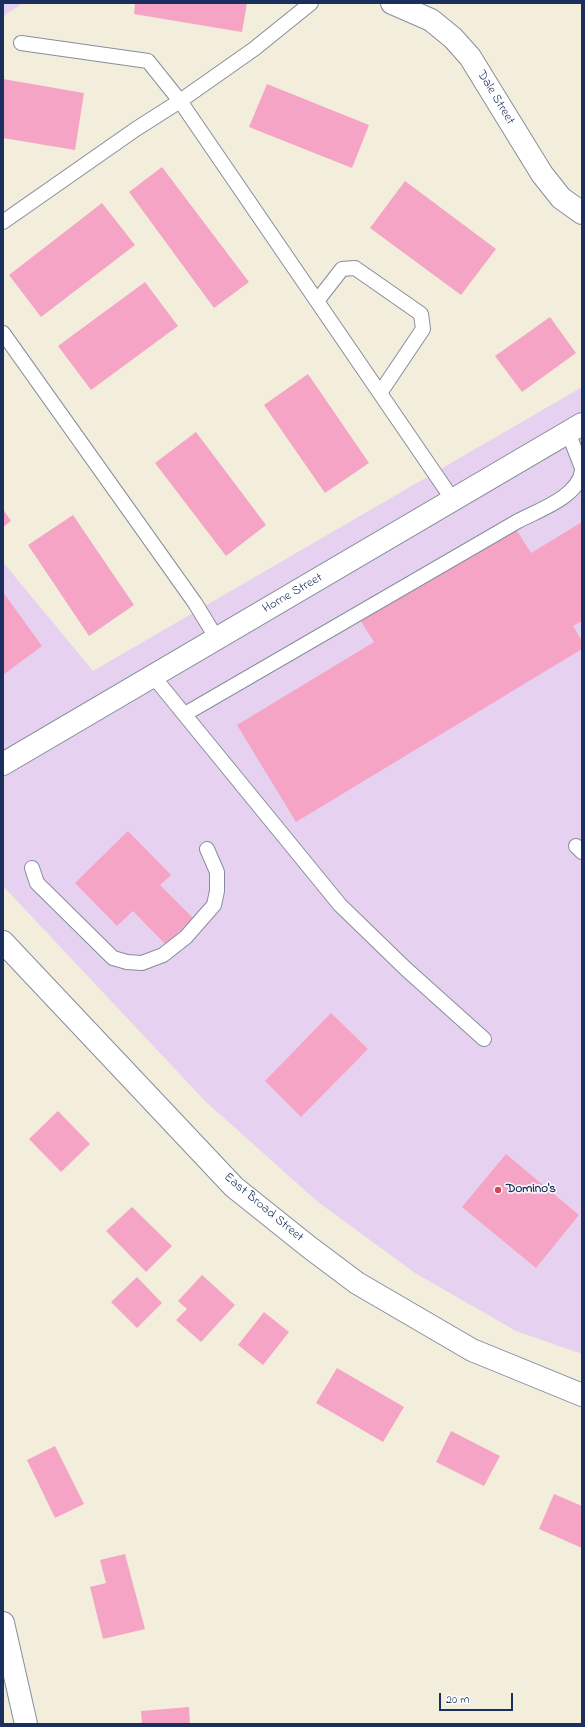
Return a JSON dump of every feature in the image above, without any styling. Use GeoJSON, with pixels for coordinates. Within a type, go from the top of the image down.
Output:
{"type":"FeatureCollection","features":[{"type":"Feature","properties":{"kind":"street","name":"Dale Street"},"geometry":{"type":"LineString","coordinates":[[392,3],[431,20],[454,38],[470,57],[542,174],[562,198],[582,213]]}},
{"type":"Feature","properties":{"kind":"street","name":"Horne Street"},"geometry":{"type":"LineString","coordinates":[[3,764],[575,428]]}},
{"type":"Feature","properties":{"kind":"street","name":"East Broad Street"},"geometry":{"type":"LineString","coordinates":[[3,942],[234,1187],[309,1247],[357,1283],[472,1350],[582,1395]]}},
{"type":"Feature","properties":{"kind":"street"},"geometry":{"type":"LineString","coordinates":[[3,1623],[26,1724]]}},
{"type":"Feature","properties":{"kind":"lane"},"geometry":{"type":"LineString","coordinates":[[3,222],[254,49],[311,3]]}},
{"type":"Feature","properties":{"kind":"lane"},"geometry":{"type":"LineString","coordinates":[[22,43],[148,62],[180,101],[452,500]]}},
{"type":"Feature","properties":{"kind":"lane"},"geometry":{"type":"LineString","coordinates":[[317,301],[342,269],[355,268],[421,314],[423,329],[380,394]]}},
{"type":"Feature","properties":{"kind":"lane"},"geometry":{"type":"LineString","coordinates":[[3,333],[195,603],[216,639]]}},
{"type":"Feature","properties":{"kind":"lane"},"geometry":{"type":"LineString","coordinates":[[185,714],[518,521],[562,498],[571,491],[581,476],[582,470],[575,428]]}},
{"type":"Feature","properties":{"kind":"lane"},"geometry":{"type":"LineString","coordinates":[[153,676],[340,905],[406,969],[484,1039]]}},
{"type":"Feature","properties":{"kind":"lane"},"geometry":{"type":"LineString","coordinates":[[32,868],[37,883],[113,958],[127,962],[142,963],[163,955],[186,937],[214,905],[217,891],[217,872],[208,849]]}},
{"type":"Feature","properties":{"kind":"shaded area"},"geometry":{"type":"Polygon","coordinates":[[[3,3],[23,3],[3,16],[3,3]]]}},
{"type":"Feature","properties":{"kind":"shaded area"},"geometry":{"type":"Polygon","coordinates":[[[582,387],[582,1354],[516,1331],[415,1273],[318,1202],[206,1102],[3,886],[3,562],[93,671],[582,387]]]}},
{"type":"Feature","properties":{"kind":"building"},"geometry":{"type":"Polygon","coordinates":[[[135,3],[247,3],[242,32],[134,14],[135,3]]]}},
{"type":"Feature","properties":{"kind":"building"},"geometry":{"type":"Polygon","coordinates":[[[3,79],[84,93],[75,150],[3,138],[3,79]]]}},
{"type":"Feature","properties":{"kind":"building"},"geometry":{"type":"Polygon","coordinates":[[[267,84],[369,125],[352,168],[249,127],[267,84]]]}},
{"type":"Feature","properties":{"kind":"building"},"geometry":{"type":"Polygon","coordinates":[[[162,167],[249,282],[214,308],[129,192],[162,167]]]}},
{"type":"Feature","properties":{"kind":"building"},"geometry":{"type":"Polygon","coordinates":[[[405,181],[496,249],[461,295],[370,228],[405,181]]]}},
{"type":"Feature","properties":{"kind":"building"},"geometry":{"type":"Polygon","coordinates":[[[102,203],[135,245],[41,317],[9,275],[102,203]]]}},
{"type":"Feature","properties":{"kind":"building"},"geometry":{"type":"Polygon","coordinates":[[[145,282],[178,326],[91,390],[58,346],[145,282]]]}},
{"type":"Feature","properties":{"kind":"building"},"geometry":{"type":"Polygon","coordinates":[[[550,317],[576,353],[522,392],[495,356],[550,317]]]}},
{"type":"Feature","properties":{"kind":"building"},"geometry":{"type":"Polygon","coordinates":[[[308,374],[369,463],[325,493],[264,405],[308,374]]]}},
{"type":"Feature","properties":{"kind":"building"},"geometry":{"type":"Polygon","coordinates":[[[196,432],[266,525],[226,556],[155,463],[196,432]]]}},
{"type":"Feature","properties":{"kind":"building"},"geometry":{"type":"Polygon","coordinates":[[[3,509],[11,521],[3,527],[3,509]]]}},
{"type":"Feature","properties":{"kind":"building"},"geometry":{"type":"Polygon","coordinates":[[[73,515],[134,605],[89,636],[28,545],[73,515]]]}},
{"type":"Feature","properties":{"kind":"building"},"geometry":{"type":"Polygon","coordinates":[[[582,522],[582,621],[573,626],[582,641],[582,649],[296,822],[237,725],[374,642],[360,620],[514,526],[531,553],[582,522]]]}},
{"type":"Feature","properties":{"kind":"building"},"geometry":{"type":"Polygon","coordinates":[[[3,592],[42,646],[3,675],[3,592]]]}},
{"type":"Feature","properties":{"kind":"building"},"geometry":{"type":"Polygon","coordinates":[[[128,831],[171,875],[160,885],[193,918],[166,945],[133,911],[117,926],[75,883],[128,831]]]}},
{"type":"Feature","properties":{"kind":"building"},"geometry":{"type":"Polygon","coordinates":[[[331,1013],[368,1049],[301,1117],[265,1081],[331,1013]]]}},
{"type":"Feature","properties":{"kind":"building"},"geometry":{"type":"Polygon","coordinates":[[[58,1111],[90,1144],[61,1172],[29,1139],[58,1111]]]}},
{"type":"Feature","properties":{"kind":"building"},"geometry":{"type":"Polygon","coordinates":[[[506,1154],[579,1215],[536,1268],[462,1207],[506,1154]]]}},
{"type":"Feature","properties":{"kind":"building"},"geometry":{"type":"Polygon","coordinates":[[[132,1207],[172,1246],[146,1272],[106,1231],[132,1207]]]}},
{"type":"Feature","properties":{"kind":"building"},"geometry":{"type":"Polygon","coordinates":[[[202,1275],[235,1305],[201,1342],[176,1320],[187,1309],[178,1301],[202,1275]]]}},
{"type":"Feature","properties":{"kind":"building"},"geometry":{"type":"Polygon","coordinates":[[[137,1277],[162,1303],[137,1328],[111,1302],[137,1277]]]}},
{"type":"Feature","properties":{"kind":"building"},"geometry":{"type":"Polygon","coordinates":[[[264,1312],[289,1332],[263,1365],[238,1345],[264,1312]]]}},
{"type":"Feature","properties":{"kind":"building"},"geometry":{"type":"Polygon","coordinates":[[[337,1368],[404,1407],[383,1442],[316,1403],[337,1368]]]}},
{"type":"Feature","properties":{"kind":"building"},"geometry":{"type":"Polygon","coordinates":[[[451,1431],[500,1456],[484,1486],[436,1462],[451,1431]]]}},
{"type":"Feature","properties":{"kind":"building"},"geometry":{"type":"Polygon","coordinates":[[[55,1446],[84,1504],[55,1518],[27,1460],[55,1446]]]}},
{"type":"Feature","properties":{"kind":"building"},"geometry":{"type":"Polygon","coordinates":[[[554,1494],[582,1506],[582,1548],[539,1529],[554,1494]]]}},
{"type":"Feature","properties":{"kind":"building"},"geometry":{"type":"Polygon","coordinates":[[[125,1554],[145,1629],[103,1639],[90,1587],[106,1583],[100,1560],[125,1554]]]}},
{"type":"Feature","properties":{"kind":"building"},"geometry":{"type":"Polygon","coordinates":[[[189,1707],[190,1724],[142,1724],[141,1711],[189,1707]]]}},
{"type":"Feature","properties":{"kind":"place","name":"Domino's"},"geometry":{"type":"Point","coordinates":[498,1190]}}]}
